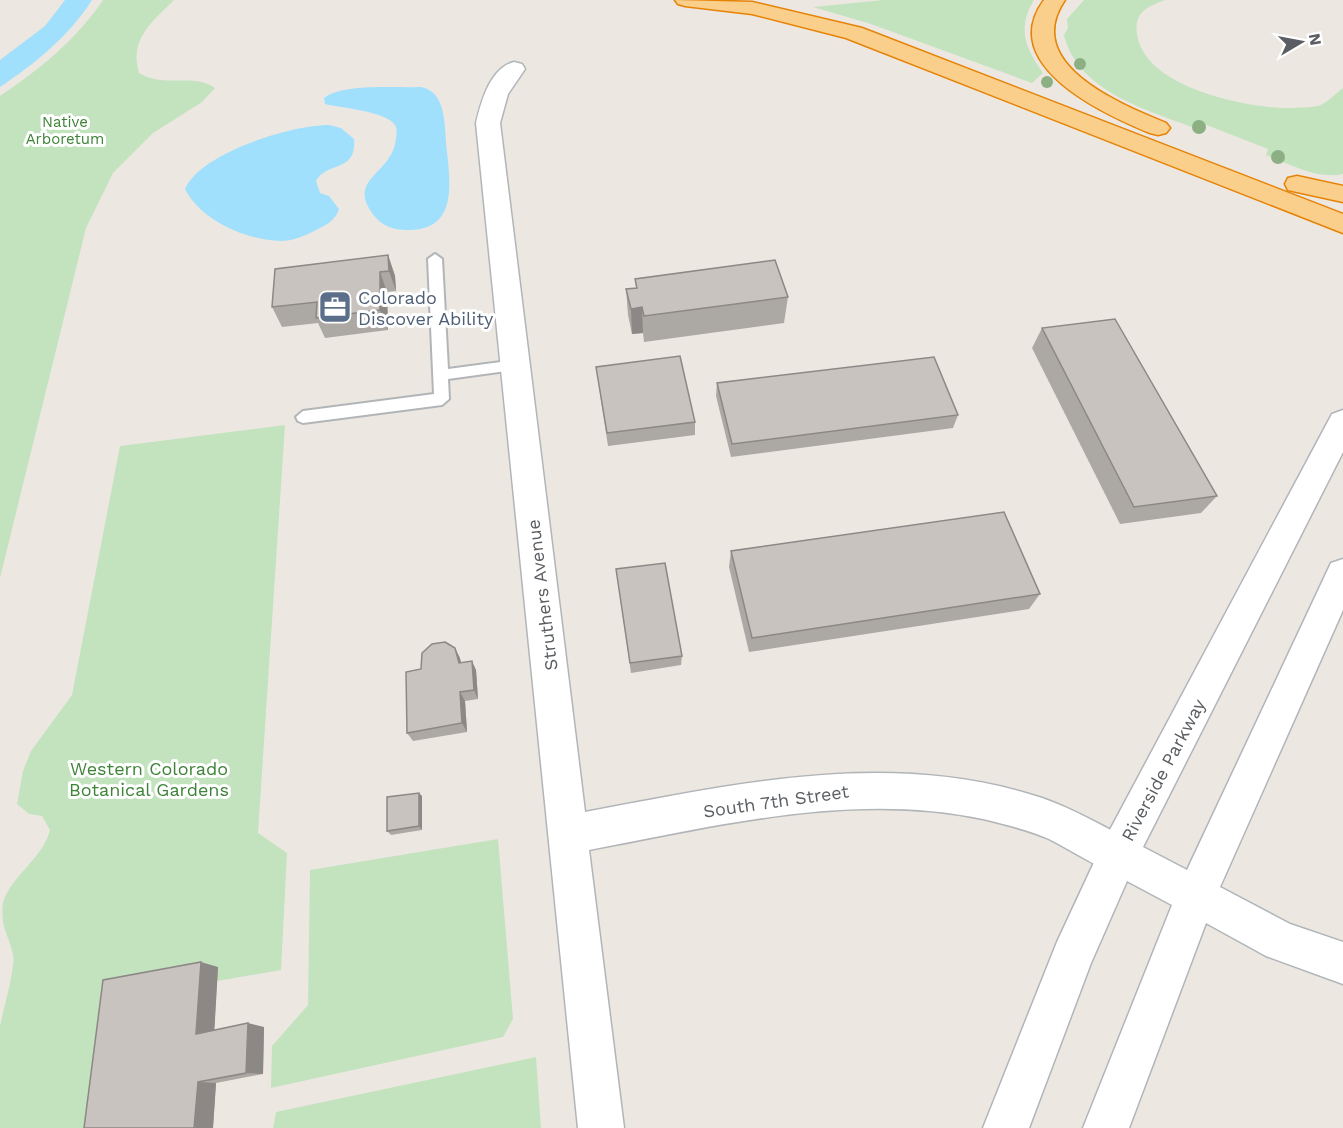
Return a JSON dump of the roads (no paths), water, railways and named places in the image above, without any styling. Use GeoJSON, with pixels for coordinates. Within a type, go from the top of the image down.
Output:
{"type":"FeatureCollection","features":[{"type":"Feature","properties":{"kind":"highway"},"geometry":{"type":"LineString","coordinates":[[685,0],[752,8],[854,33],[964,74],[1343,224]]}},
{"type":"Feature","properties":{"kind":"highway"},"geometry":{"type":"LineString","coordinates":[[1055,0],[1043,17],[1042,32],[1046,48],[1056,65],[1078,87],[1135,118],[1343,202]]}},
{"type":"Feature","properties":{"kind":"highway"},"geometry":{"type":"LineString","coordinates":[[1297,184],[1343,194]]}},
{"type":"Feature","properties":{"kind":"highway"},"geometry":{"type":"LineString","coordinates":[[1269,195],[1343,243]]}},
{"type":"Feature","properties":{"kind":"street","name":"Struthers Avenue"},"geometry":{"type":"LineString","coordinates":[[514,69],[499,84],[492,103],[489,123],[601,1128]]}},
{"type":"Feature","properties":{"kind":"street","name":"Riverside Parkway"},"geometry":{"type":"LineString","coordinates":[[1005,1128],[1072,957],[1118,855],[1343,422]]}},
{"type":"Feature","properties":{"kind":"street"},"geometry":{"type":"LineString","coordinates":[[1106,1128],[1197,897],[1343,573]]}},
{"type":"Feature","properties":{"kind":"street","name":"South 7th Street"},"geometry":{"type":"LineString","coordinates":[[570,834],[796,795],[852,789],[914,791],[980,799],[1042,817],[1281,942],[1343,963]]}},
{"type":"Feature","properties":{"kind":"lane"},"geometry":{"type":"LineString","coordinates":[[303,417],[442,399],[435,260]]}},
{"type":"Feature","properties":{"kind":"lane"},"geometry":{"type":"LineString","coordinates":[[441,375],[516,365]]}},
{"type":"Feature","properties":{"kind":"water"},"geometry":{"type":"Polygon","coordinates":[[[65,0],[92,0],[51,48],[0,87],[0,60],[45,26],[65,0]]]}},
{"type":"Feature","properties":{"kind":"water"},"geometry":{"type":"Polygon","coordinates":[[[421,87],[430,90],[436,96],[443,113],[449,193],[442,215],[434,223],[423,228],[399,229],[387,226],[377,219],[368,205],[365,194],[372,177],[393,151],[397,135],[395,125],[383,116],[373,113],[325,104],[324,98],[332,93],[356,88],[421,87]]]}},
{"type":"Feature","properties":{"kind":"water"},"geometry":{"type":"Polygon","coordinates":[[[329,125],[341,128],[354,139],[354,150],[346,162],[327,171],[316,181],[320,193],[329,196],[339,209],[330,222],[308,234],[280,241],[240,233],[213,219],[192,200],[185,189],[194,176],[208,164],[227,153],[271,136],[313,126],[329,125]]]}},
{"type":"Feature","properties":{"kind":"place","name":"Colorado Discover Ability"},"geometry":{"type":"Point","coordinates":[335,307]}},
{"type":"Feature","properties":{"kind":"park label","name":"Native Arboretum"},"geometry":{"type":"Point","coordinates":[65,130]}},
{"type":"Feature","properties":{"kind":"park label","name":"Western Colorado Botanical Gardens"},"geometry":{"type":"Point","coordinates":[149,778]}}]}
